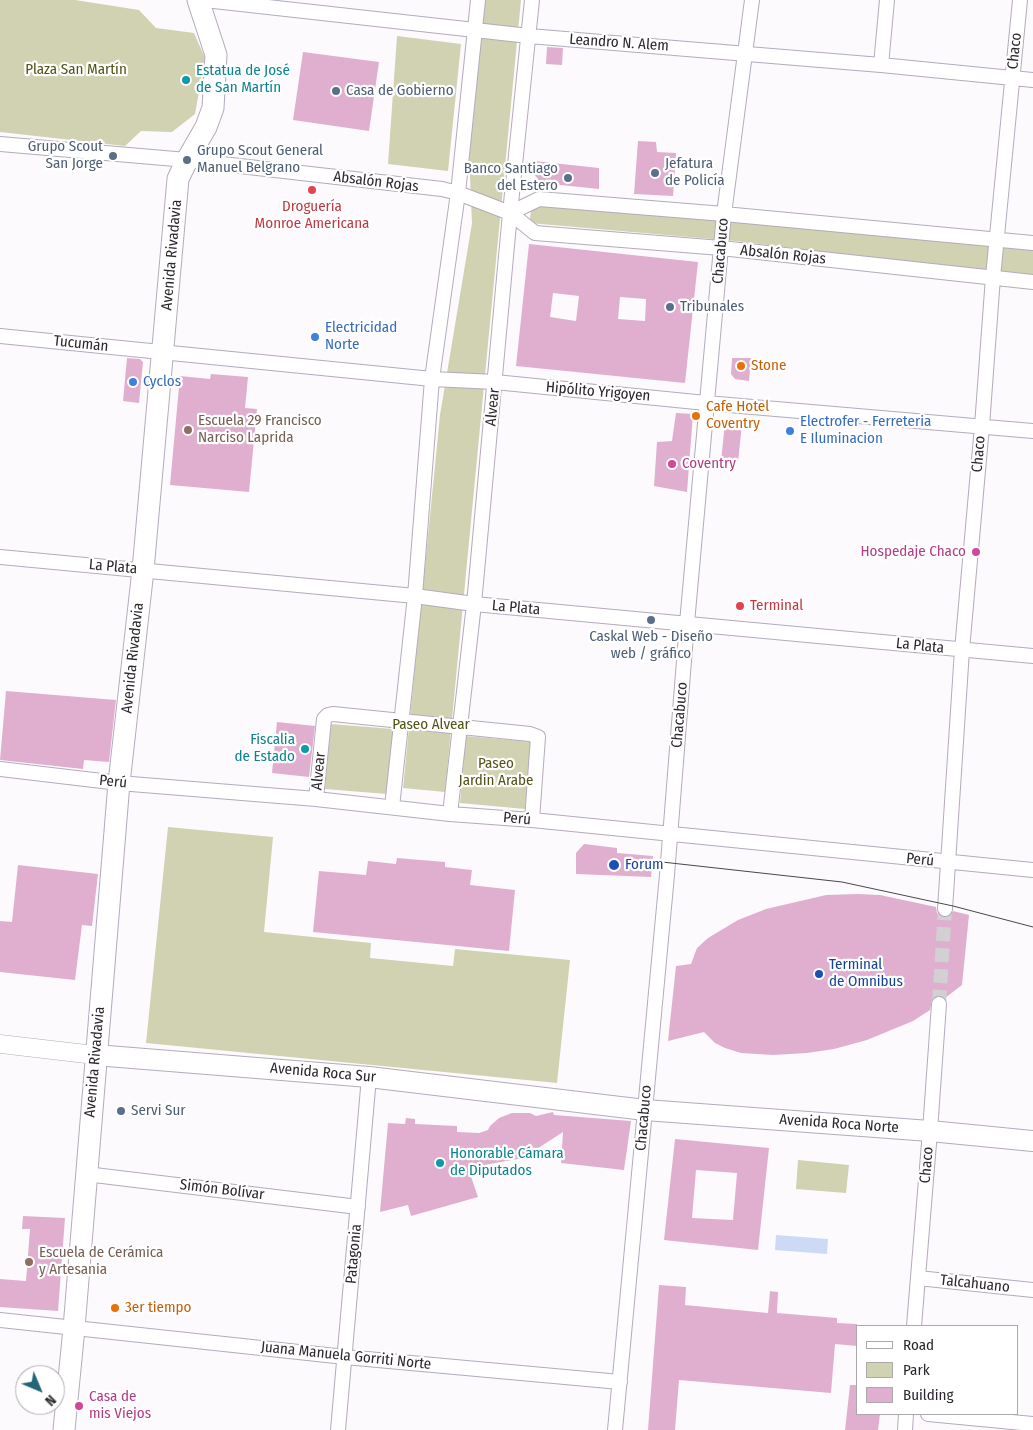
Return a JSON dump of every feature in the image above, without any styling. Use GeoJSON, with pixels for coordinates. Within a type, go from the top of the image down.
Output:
{"type":"FeatureCollection","features":[{"type":"Feature","properties":{"kind":"main road","name":"Avenida Rivadavia"},"geometry":{"type":"LineString","coordinates":[[64,1430],[119,782],[142,570],[178,179],[210,118],[213,108],[216,62],[214,49],[198,0]]}},
{"type":"Feature","properties":{"kind":"main road","name":"Avenida Roca Sur"},"geometry":{"type":"LineString","coordinates":[[96,1055],[369,1077],[645,1110]]}},
{"type":"Feature","properties":{"kind":"main road","name":"Avenida Roca Norte"},"geometry":{"type":"LineString","coordinates":[[645,1110],[930,1130],[1033,1141]]}},
{"type":"Feature","properties":{"kind":"street","name":"Leandro N. Alem"},"geometry":{"type":"LineString","coordinates":[[205,0],[529,36],[880,64],[1033,80]]}},
{"type":"Feature","properties":{"kind":"street"},"geometry":{"type":"LineString","coordinates":[[392,807],[415,596],[432,379],[458,193],[478,0]]}},
{"type":"Feature","properties":{"kind":"street","name":"Alvear"},"geometry":{"type":"LineString","coordinates":[[450,814],[474,604],[510,213],[532,0]]}},
{"type":"Feature","properties":{"kind":"street","name":"Chacabuco"},"geometry":{"type":"LineString","coordinates":[[615,1430],[670,834],[706,403],[724,214],[752,0]]}},
{"type":"Feature","properties":{"kind":"street"},"geometry":{"type":"LineString","coordinates":[[880,64],[887,0]]}},
{"type":"Feature","properties":{"kind":"street","name":"Chaco"},"geometry":{"type":"LineString","coordinates":[[945,909],[962,650],[982,426],[992,277],[1020,0]]}},
{"type":"Feature","properties":{"kind":"street","name":"Absalón Rojas"},"geometry":{"type":"LineString","coordinates":[[0,144],[187,160],[442,190],[458,193],[510,213],[535,233],[721,248],[1033,282]]}},
{"type":"Feature","properties":{"kind":"street"},"geometry":{"type":"LineString","coordinates":[[510,213],[539,199],[1033,243]]}},
{"type":"Feature","properties":{"kind":"street","name":"Tucumán"},"geometry":{"type":"LineString","coordinates":[[0,336],[163,352]]}},
{"type":"Feature","properties":{"kind":"street","name":"Hipólito Yrigoyen"},"geometry":{"type":"LineString","coordinates":[[163,352],[432,379],[495,382],[706,403],[1033,430]]}},
{"type":"Feature","properties":{"kind":"street","name":"La Plata"},"geometry":{"type":"LineString","coordinates":[[0,557],[415,596],[474,604],[1033,656]]}},
{"type":"Feature","properties":{"kind":"street","name":"Alvear"},"geometry":{"type":"LineString","coordinates":[[316,799],[324,719],[328,715],[401,722]]}},
{"type":"Feature","properties":{"kind":"street"},"geometry":{"type":"LineString","coordinates":[[401,722],[530,734],[538,737],[532,820]]}},
{"type":"Feature","properties":{"kind":"street","name":"Perú"},"geometry":{"type":"LineString","coordinates":[[0,770],[316,799],[450,814],[532,820],[1033,870]]}},
{"type":"Feature","properties":{"kind":"street","name":"Chaco"},"geometry":{"type":"LineString","coordinates":[[914,1325],[938,1004]]}},
{"type":"Feature","properties":{"kind":"street","name":"Avenida Roca Sur"},"geometry":{"type":"LineString","coordinates":[[0,1044],[96,1055]]}},
{"type":"Feature","properties":{"kind":"street","name":"Patagonia"},"geometry":{"type":"LineString","coordinates":[[338,1430],[369,1077]]}},
{"type":"Feature","properties":{"kind":"street","name":"Simón Bolívar"},"geometry":{"type":"LineString","coordinates":[[86,1174],[358,1207]]}},
{"type":"Feature","properties":{"kind":"street","name":"Talcahuano"},"geometry":{"type":"LineString","coordinates":[[918,1278],[1033,1290]]}},
{"type":"Feature","properties":{"kind":"street","name":"Juana Manuela Gorriti Norte"},"geometry":{"type":"LineString","coordinates":[[0,1320],[345,1357],[620,1382]]}},
{"type":"Feature","properties":{"kind":"street"},"geometry":{"type":"LineString","coordinates":[[905,1430],[906,1415]]}},
{"type":"Feature","properties":{"kind":"street"},"geometry":{"type":"LineString","coordinates":[[938,1415],[1033,1424]]}},
{"type":"Feature","properties":{"kind":"green space","name":"Plaza San Martín"},"geometry":{"type":"Polygon","coordinates":[[[0,0],[75,0],[139,10],[156,28],[194,33],[205,58],[195,114],[172,132],[141,131],[125,146],[0,132],[0,0]]]}},
{"type":"Feature","properties":{"kind":"green space","name":"Paseo Alvear"},"geometry":{"type":"Polygon","coordinates":[[[484,0],[521,0],[445,792],[403,788],[440,415],[472,223],[469,155],[484,0]]]}},
{"type":"Feature","properties":{"kind":"green space"},"geometry":{"type":"Polygon","coordinates":[[[397,36],[461,44],[448,171],[388,164],[397,36]]]}},
{"type":"Feature","properties":{"kind":"green space"},"geometry":{"type":"Polygon","coordinates":[[[532,206],[746,221],[1033,248],[1033,277],[735,241],[529,223],[532,206]]]}},
{"type":"Feature","properties":{"kind":"green space"},"geometry":{"type":"Polygon","coordinates":[[[331,724],[393,729],[387,794],[325,789],[331,724]]]}},
{"type":"Feature","properties":{"kind":"green space","name":"Paseo Jardin Arabe"},"geometry":{"type":"Polygon","coordinates":[[[466,736],[532,742],[525,809],[460,803],[466,736]]]}},
{"type":"Feature","properties":{"kind":"green space"},"geometry":{"type":"Polygon","coordinates":[[[168,827],[273,837],[264,932],[371,943],[370,958],[453,966],[455,949],[570,960],[557,1083],[146,1043],[168,827]]]}},
{"type":"Feature","properties":{"kind":"green space"},"geometry":{"type":"Polygon","coordinates":[[[798,1160],[849,1165],[846,1193],[796,1189],[798,1160]]]}},
{"type":"Feature","properties":{"kind":"water"},"geometry":{"type":"Polygon","coordinates":[[[776,1235],[828,1239],[827,1254],[775,1250],[776,1235]]]}},
{"type":"Feature","properties":{"kind":"building"},"geometry":{"type":"Polygon","coordinates":[[[547,47],[563,48],[562,65],[546,64],[547,47]]]}},
{"type":"Feature","properties":{"kind":"building","name":"Casa de Gobierno"},"geometry":{"type":"Polygon","coordinates":[[[303,52],[379,62],[369,131],[293,120],[303,52]]]}},
{"type":"Feature","properties":{"kind":"building","name":"Jefatura de Policía"},"geometry":{"type":"Polygon","coordinates":[[[638,141],[656,142],[657,152],[676,153],[673,196],[634,194],[638,141]]]}},
{"type":"Feature","properties":{"kind":"building","name":"Banco Santiago del Estero"},"geometry":{"type":"Polygon","coordinates":[[[534,161],[599,168],[599,189],[541,183],[533,173],[534,161]]]}},
{"type":"Feature","properties":{"kind":"building","name":"Tribunales"},"geometry":{"type":"Polygon","coordinates":[[[529,244],[698,262],[685,383],[516,366],[529,244]],[[553,293],[550,317],[576,321],[579,296],[553,293]],[[620,297],[618,319],[645,321],[646,299],[620,297]]]}},
{"type":"Feature","properties":{"kind":"building","name":"Cyclos"},"geometry":{"type":"Polygon","coordinates":[[[127,358],[140,359],[143,362],[139,403],[123,401],[127,358]]]}},
{"type":"Feature","properties":{"kind":"building","name":"Stone"},"geometry":{"type":"Polygon","coordinates":[[[732,358],[751,358],[749,381],[735,379],[731,374],[732,358]]]}},
{"type":"Feature","properties":{"kind":"building"},"geometry":{"type":"Polygon","coordinates":[[[211,374],[248,377],[245,408],[257,409],[249,492],[170,485],[180,376],[210,379],[211,374]]]}},
{"type":"Feature","properties":{"kind":"building","name":"Coventry"},"geometry":{"type":"Polygon","coordinates":[[[676,413],[693,414],[687,492],[654,486],[657,442],[672,441],[676,413]]]}},
{"type":"Feature","properties":{"kind":"building"},"geometry":{"type":"Polygon","coordinates":[[[725,423],[742,424],[738,462],[721,461],[725,423]]]}},
{"type":"Feature","properties":{"kind":"building"},"geometry":{"type":"Polygon","coordinates":[[[6,691],[116,700],[109,762],[84,760],[83,769],[0,760],[6,691]]]}},
{"type":"Feature","properties":{"kind":"building","name":"Fiscalia de Estado"},"geometry":{"type":"Polygon","coordinates":[[[277,722],[315,726],[309,777],[272,773],[277,722]]]}},
{"type":"Feature","properties":{"kind":"building","name":"Forum"},"geometry":{"type":"Polygon","coordinates":[[[584,844],[617,848],[617,853],[653,856],[651,877],[576,874],[576,853],[584,844]]]}},
{"type":"Feature","properties":{"kind":"building"},"geometry":{"type":"Polygon","coordinates":[[[397,858],[445,862],[445,867],[472,870],[470,885],[515,890],[509,951],[313,932],[319,871],[366,875],[368,861],[396,864],[397,858]]]}},
{"type":"Feature","properties":{"kind":"building"},"geometry":{"type":"Polygon","coordinates":[[[18,865],[98,874],[92,926],[82,925],[75,980],[0,972],[0,921],[12,922],[18,865]]]}},
{"type":"Feature","properties":{"kind":"building"},"geometry":{"type":"Polygon","coordinates":[[[826,895],[880,895],[936,907],[937,913],[944,918],[949,917],[953,911],[969,915],[962,985],[945,998],[940,995],[935,996],[930,1010],[913,1021],[867,1040],[834,1049],[773,1055],[741,1053],[715,1043],[704,1032],[668,1041],[676,966],[691,964],[697,948],[708,938],[738,920],[766,909],[826,895]]]}},
{"type":"Feature","properties":{"kind":"building","name":"Honorable Cámara de Diputados"},"geometry":{"type":"Polygon","coordinates":[[[553,1112],[554,1115],[631,1121],[624,1170],[561,1163],[563,1132],[523,1158],[468,1168],[478,1197],[411,1216],[408,1205],[380,1212],[388,1123],[405,1124],[406,1118],[415,1119],[415,1124],[457,1126],[457,1132],[479,1133],[488,1130],[499,1118],[512,1113],[530,1113],[536,1116],[553,1112]]]}},
{"type":"Feature","properties":{"kind":"building"},"geometry":{"type":"Polygon","coordinates":[[[675,1139],[769,1148],[758,1250],[664,1240],[675,1139]],[[696,1170],[692,1218],[733,1220],[737,1173],[696,1170]]]}},
{"type":"Feature","properties":{"kind":"building"},"geometry":{"type":"Polygon","coordinates":[[[23,1216],[65,1218],[58,1311],[0,1307],[0,1279],[26,1281],[30,1229],[22,1229],[23,1216]]]}},
{"type":"Feature","properties":{"kind":"building"},"geometry":{"type":"Polygon","coordinates":[[[659,1285],[686,1287],[685,1305],[768,1313],[770,1291],[778,1292],[777,1313],[837,1318],[837,1323],[857,1324],[856,1346],[835,1344],[831,1393],[679,1380],[675,1430],[648,1430],[659,1285]]]}},
{"type":"Feature","properties":{"kind":"building"},"geometry":{"type":"Polygon","coordinates":[[[850,1385],[856,1385],[856,1415],[880,1415],[878,1430],[845,1430],[850,1385]]]}},
{"type":"Feature","properties":{"kind":"tunnel"},"geometry":{"type":"LineString","coordinates":[[939,1004],[945,909]]}},
{"type":"Feature","properties":{"kind":"tram line"},"geometry":{"type":"LineString","coordinates":[[653,861],[842,882],[953,906],[1033,927]]}},
{"type":"Feature","properties":{"kind":"place","name":"Estatua de José de San Martín"},"geometry":{"type":"Point","coordinates":[186,80]}},
{"type":"Feature","properties":{"kind":"place","name":"Casa de Gobierno"},"geometry":{"type":"Point","coordinates":[336,91]}},
{"type":"Feature","properties":{"kind":"place","name":"Grupo Scout San Jorge"},"geometry":{"type":"Point","coordinates":[113,156]}},
{"type":"Feature","properties":{"kind":"place","name":"Grupo Scout General Manuel Belgrano"},"geometry":{"type":"Point","coordinates":[187,160]}},
{"type":"Feature","properties":{"kind":"place","name":"Jefatura de Policía"},"geometry":{"type":"Point","coordinates":[655,173]}},
{"type":"Feature","properties":{"kind":"place","name":"Banco Santiago del Estero"},"geometry":{"type":"Point","coordinates":[568,178]}},
{"type":"Feature","properties":{"kind":"place","name":"Droguería Monroe Americana"},"geometry":{"type":"Point","coordinates":[312,190]}},
{"type":"Feature","properties":{"kind":"place","name":"Tribunales"},"geometry":{"type":"Point","coordinates":[670,307]}},
{"type":"Feature","properties":{"kind":"place","name":"Electricidad Norte"},"geometry":{"type":"Point","coordinates":[315,337]}},
{"type":"Feature","properties":{"kind":"place","name":"Stone"},"geometry":{"type":"Point","coordinates":[741,366]}},
{"type":"Feature","properties":{"kind":"place","name":"Cyclos"},"geometry":{"type":"Point","coordinates":[133,382]}},
{"type":"Feature","properties":{"kind":"place","name":"Cafe Hotel Coventry"},"geometry":{"type":"Point","coordinates":[696,416]}},
{"type":"Feature","properties":{"kind":"place","name":"Escuela 29 Francisco Narciso Laprida"},"geometry":{"type":"Point","coordinates":[188,430]}},
{"type":"Feature","properties":{"kind":"place","name":"Electrofer - Ferreteria E Iluminacion"},"geometry":{"type":"Point","coordinates":[790,431]}},
{"type":"Feature","properties":{"kind":"place","name":"Coventry"},"geometry":{"type":"Point","coordinates":[672,464]}},
{"type":"Feature","properties":{"kind":"place","name":"Hospedaje Chaco"},"geometry":{"type":"Point","coordinates":[976,552]}},
{"type":"Feature","properties":{"kind":"place","name":"Terminal"},"geometry":{"type":"Point","coordinates":[740,606]}},
{"type":"Feature","properties":{"kind":"place","name":"Caskal Web - Diseño web / gráfico"},"geometry":{"type":"Point","coordinates":[651,620]}},
{"type":"Feature","properties":{"kind":"place","name":"Fiscalia de Estado"},"geometry":{"type":"Point","coordinates":[305,749]}},
{"type":"Feature","properties":{"kind":"place","name":"Forum"},"geometry":{"type":"Point","coordinates":[614,865]}},
{"type":"Feature","properties":{"kind":"place","name":"Terminal de Omnibus"},"geometry":{"type":"Point","coordinates":[819,974]}},
{"type":"Feature","properties":{"kind":"place","name":"Servi Sur"},"geometry":{"type":"Point","coordinates":[121,1111]}},
{"type":"Feature","properties":{"kind":"place","name":"Honorable Cámara de Diputados"},"geometry":{"type":"Point","coordinates":[440,1163]}},
{"type":"Feature","properties":{"kind":"place","name":"Escuela de Cerámica y Artesania"},"geometry":{"type":"Point","coordinates":[29,1262]}},
{"type":"Feature","properties":{"kind":"place","name":"3er tiempo"},"geometry":{"type":"Point","coordinates":[115,1308]}},
{"type":"Feature","properties":{"kind":"place","name":"Casa de mis Viejos"},"geometry":{"type":"Point","coordinates":[79,1406]}}]}
